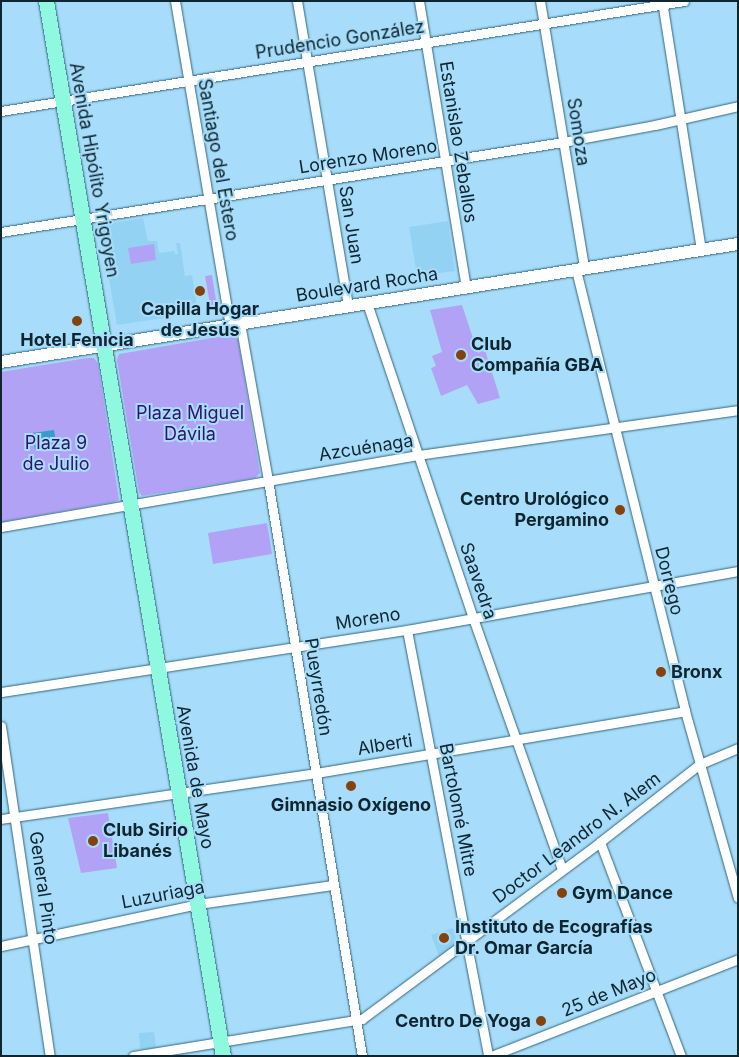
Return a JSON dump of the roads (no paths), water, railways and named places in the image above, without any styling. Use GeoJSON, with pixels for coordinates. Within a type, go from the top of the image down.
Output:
{"type":"FeatureCollection","features":[{"type":"Feature","properties":{"kind":"main road","name":"Avenida Hipólito Yrigoyen"},"geometry":{"type":"LineString","coordinates":[[46,1],[132,504]]}},
{"type":"Feature","properties":{"kind":"main road","name":"Boulevard Rocha"},"geometry":{"type":"LineString","coordinates":[[1,362],[738,244]]}},
{"type":"Feature","properties":{"kind":"main road","name":"Avenida de Mayo"},"geometry":{"type":"LineString","coordinates":[[132,504],[222,1048]]}},
{"type":"Feature","properties":{"kind":"street","name":"Santiago del Estero"},"geometry":{"type":"LineString","coordinates":[[175,1],[208,200],[235,324]]}},
{"type":"Feature","properties":{"kind":"street","name":"San Juan"},"geometry":{"type":"LineString","coordinates":[[297,1],[348,306]]}},
{"type":"Feature","properties":{"kind":"street","name":"Estanislao Zeballos"},"geometry":{"type":"LineString","coordinates":[[419,1],[466,287]]}},
{"type":"Feature","properties":{"kind":"street","name":"Somoza"},"geometry":{"type":"LineString","coordinates":[[540,1],[563,142],[580,269]]}},
{"type":"Feature","properties":{"kind":"street","name":"Prudencio González"},"geometry":{"type":"LineString","coordinates":[[1,111],[662,3],[684,1]]}},
{"type":"Feature","properties":{"kind":"street"},"geometry":{"type":"LineString","coordinates":[[662,3],[702,250]]}},
{"type":"Feature","properties":{"kind":"street","name":"Lorenzo Moreno"},"geometry":{"type":"LineString","coordinates":[[1,232],[563,142],[738,106]]}},
{"type":"Feature","properties":{"kind":"street","name":"Dorrego"},"geometry":{"type":"LineString","coordinates":[[580,269],[654,588],[685,711],[738,898]]}},
{"type":"Feature","properties":{"kind":"street","name":"Saavedra"},"geometry":{"type":"LineString","coordinates":[[367,303],[418,456],[562,870]]}},
{"type":"Feature","properties":{"kind":"street","name":"Pueyrredón"},"geometry":{"type":"LineString","coordinates":[[235,324],[268,480],[362,1056]]}},
{"type":"Feature","properties":{"kind":"street","name":"Azcuénaga"},"geometry":{"type":"LineString","coordinates":[[1,527],[268,480],[418,456],[738,410]]}},
{"type":"Feature","properties":{"kind":"street","name":"Moreno"},"geometry":{"type":"LineString","coordinates":[[1,692],[158,670],[407,630],[654,588],[738,571]]}},
{"type":"Feature","properties":{"kind":"street","name":"Bartolomé Mitre"},"geometry":{"type":"LineString","coordinates":[[407,630],[489,1056]]}},
{"type":"Feature","properties":{"kind":"street","name":"Alberti"},"geometry":{"type":"LineString","coordinates":[[1,819],[316,773],[685,711]]}},
{"type":"Feature","properties":{"kind":"street","name":"General Pinto"},"geometry":{"type":"LineString","coordinates":[[1,726],[50,1056]]}},
{"type":"Feature","properties":{"kind":"street","name":"Doctor Leandro N. Alem"},"geometry":{"type":"LineString","coordinates":[[133,1056],[222,1048],[362,1019],[467,943],[700,764],[738,748]]}},
{"type":"Feature","properties":{"kind":"street"},"geometry":{"type":"LineString","coordinates":[[600,842],[681,1056]]}},
{"type":"Feature","properties":{"kind":"street","name":"Luzuriaga"},"geometry":{"type":"LineString","coordinates":[[1,946],[33,937],[198,904],[333,885]]}},
{"type":"Feature","properties":{"kind":"street","name":"25 de Mayo"},"geometry":{"type":"LineString","coordinates":[[489,1056],[738,960]]}},
{"type":"Feature","properties":{"kind":"place","name":"Capilla Hogar de Jesús"},"geometry":{"type":"Point","coordinates":[200,291]}},
{"type":"Feature","properties":{"kind":"place","name":"Hotel Fenicia"},"geometry":{"type":"Point","coordinates":[77,321]}},
{"type":"Feature","properties":{"kind":"place","name":"Club Compañía GBA"},"geometry":{"type":"Point","coordinates":[461,355]}},
{"type":"Feature","properties":{"kind":"place","name":"Centro Urológico Pergamino"},"geometry":{"type":"Point","coordinates":[620,510]}},
{"type":"Feature","properties":{"kind":"place","name":"Bronx"},"geometry":{"type":"Point","coordinates":[661,672]}},
{"type":"Feature","properties":{"kind":"place","name":"Gimnasio Oxígeno"},"geometry":{"type":"Point","coordinates":[351,786]}},
{"type":"Feature","properties":{"kind":"place","name":"Club Sirio Libanés"},"geometry":{"type":"Point","coordinates":[93,841]}},
{"type":"Feature","properties":{"kind":"place","name":"Gym Dance"},"geometry":{"type":"Point","coordinates":[562,893]}},
{"type":"Feature","properties":{"kind":"place","name":"Instituto de Ecografías Dr. Omar García"},"geometry":{"type":"Point","coordinates":[444,938]}},
{"type":"Feature","properties":{"kind":"place","name":"Centro De Yoga"},"geometry":{"type":"Point","coordinates":[541,1021]}},
{"type":"Feature","properties":{"kind":"park label","name":"Plaza Miguel Dávila"},"geometry":{"type":"Point","coordinates":[190,424]}},
{"type":"Feature","properties":{"kind":"park label","name":"Plaza 9 de Julio"},"geometry":{"type":"Point","coordinates":[56,454]}}]}
